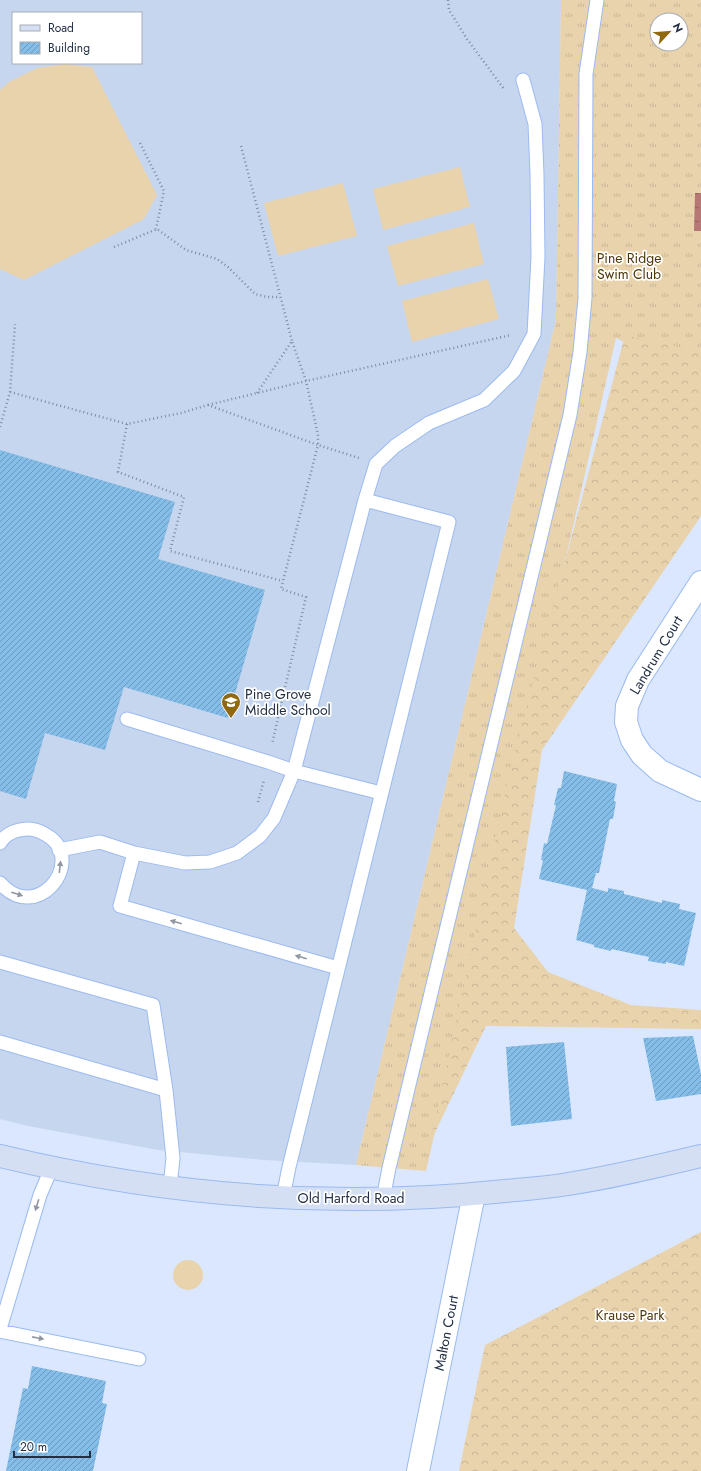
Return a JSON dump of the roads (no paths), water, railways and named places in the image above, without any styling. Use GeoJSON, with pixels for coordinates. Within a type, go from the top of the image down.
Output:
{"type":"FeatureCollection","features":[{"type":"Feature","properties":{"kind":"street","name":"Landrum Court"},"geometry":{"type":"LineString","coordinates":[[701,582],[638,680],[627,706],[626,722],[632,740],[642,755],[660,771],[701,790]]}},
{"type":"Feature","properties":{"kind":"street","name":"Old Harford Road"},"geometry":{"type":"LineString","coordinates":[[0,1156],[51,1169],[211,1192],[283,1197],[383,1199],[474,1194],[560,1185],[653,1168],[701,1156]]}},
{"type":"Feature","properties":{"kind":"street","name":"Malton Court"},"geometry":{"type":"LineString","coordinates":[[418,1471],[474,1194]]}},
{"type":"Feature","properties":{"kind":"lane"},"geometry":{"type":"LineString","coordinates":[[383,1199],[391,1160],[570,415],[580,352],[585,298],[586,74],[597,0]]}},
{"type":"Feature","properties":{"kind":"lane"},"geometry":{"type":"LineString","coordinates":[[59,850],[100,842],[134,853],[185,863],[210,862],[237,853],[260,836],[274,818],[294,771],[365,500],[376,464],[395,446],[429,423],[484,400],[514,371],[534,334],[538,257],[535,124],[523,80]]}},
{"type":"Feature","properties":{"kind":"lane"},"geometry":{"type":"LineString","coordinates":[[283,1197],[289,1167],[449,522],[365,500]]}},
{"type":"Feature","properties":{"kind":"lane"},"geometry":{"type":"LineString","coordinates":[[127,719],[294,771],[381,793]]}},
{"type":"Feature","properties":{"kind":"lane"},"geometry":{"type":"LineString","coordinates":[[0,843],[12,832],[22,829],[34,829],[45,833],[53,840],[59,850],[62,861],[60,872],[55,882],[47,890],[38,895],[27,897],[16,895],[0,883]]}},
{"type":"Feature","properties":{"kind":"lane"},"geometry":{"type":"LineString","coordinates":[[134,853],[120,906],[338,968]]}},
{"type":"Feature","properties":{"kind":"lane"},"geometry":{"type":"LineString","coordinates":[[0,962],[153,1005],[166,1090],[173,1158],[170,1187]]}},
{"type":"Feature","properties":{"kind":"lane"},"geometry":{"type":"LineString","coordinates":[[0,1042],[166,1090]]}},
{"type":"Feature","properties":{"kind":"lane"},"geometry":{"type":"LineString","coordinates":[[51,1169],[40,1195],[0,1330],[139,1359]]}},
{"type":"Feature","properties":{"kind":"water"},"geometry":{"type":"Polygon","coordinates":[[[695,193],[701,193],[701,231],[694,231],[695,193]]]}},
{"type":"Feature","properties":{"kind":"place","name":"Pine Grove Middle School"},"geometry":{"type":"Point","coordinates":[231,719]}},
{"type":"Feature","properties":{"kind":"park label","name":"Pine Ridge Swim Club"},"geometry":{"type":"Point","coordinates":[629,266]}},
{"type":"Feature","properties":{"kind":"park label","name":"Krause Park"},"geometry":{"type":"Point","coordinates":[630,1315]}}]}
